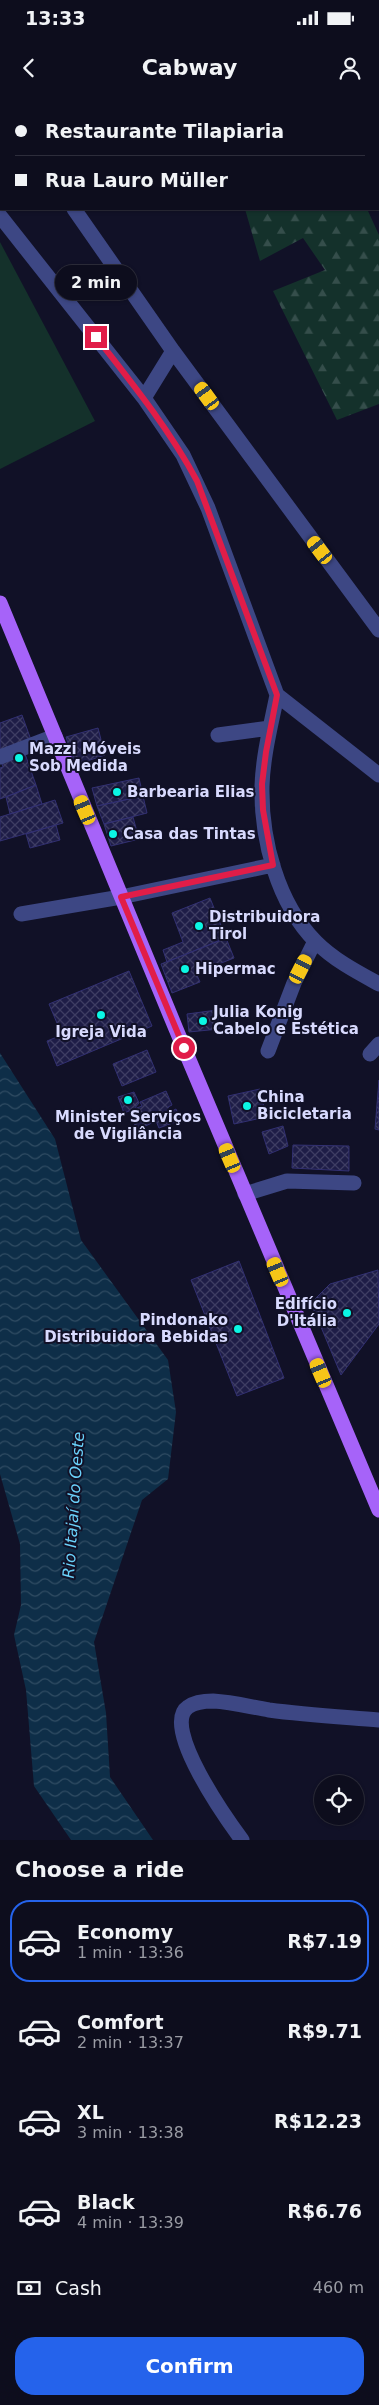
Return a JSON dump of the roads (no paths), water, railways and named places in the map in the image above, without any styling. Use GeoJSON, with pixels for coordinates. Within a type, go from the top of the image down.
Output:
{"type":"FeatureCollection","features":[{"type":"Feature","properties":{"kind":"main road"},"geometry":{"type":"LineString","coordinates":[[0,603],[245,1194],[379,1510]]}},
{"type":"Feature","properties":{"kind":"street"},"geometry":{"type":"LineString","coordinates":[[75,210],[173,350],[379,630]]}},
{"type":"Feature","properties":{"kind":"street"},"geometry":{"type":"LineString","coordinates":[[0,216],[144,398],[183,455],[197,481],[277,695],[379,775]]}},
{"type":"Feature","properties":{"kind":"street"},"geometry":{"type":"LineString","coordinates":[[144,398],[173,350]]}},
{"type":"Feature","properties":{"kind":"street"},"geometry":{"type":"LineString","coordinates":[[277,695],[262,784],[263,810],[273,865],[284,894],[315,941],[349,967],[379,984]]}},
{"type":"Feature","properties":{"kind":"street"},"geometry":{"type":"LineString","coordinates":[[218,735],[270,728]]}},
{"type":"Feature","properties":{"kind":"street"},"geometry":{"type":"LineString","coordinates":[[0,756],[55,736]]}},
{"type":"Feature","properties":{"kind":"street"},"geometry":{"type":"LineString","coordinates":[[21,914],[121,897],[273,865]]}},
{"type":"Feature","properties":{"kind":"street"},"geometry":{"type":"LineString","coordinates":[[268,1051],[294,983],[315,941]]}},
{"type":"Feature","properties":{"kind":"street"},"geometry":{"type":"LineString","coordinates":[[245,1194],[287,1181],[354,1183]]}},
{"type":"Feature","properties":{"kind":"street"},"geometry":{"type":"LineString","coordinates":[[242,1840],[215,1800],[186,1746],[180,1721],[183,1712],[188,1707],[212,1701],[290,1712],[379,1720]]}},
{"type":"Feature","properties":{"kind":"water","name":"Rio Itajaí do Oeste"},"geometry":{"type":"Polygon","coordinates":[[[0,1053],[55,1139],[81,1240],[168,1360],[176,1412],[168,1479],[142,1500],[94,1642],[106,1713],[110,1777],[153,1840],[71,1840],[34,1786],[26,1690],[14,1635],[21,1605],[20,1544],[0,1474],[0,1053]]]}},
{"type":"Feature","properties":{"kind":"place","name":"Mazzi Móveis Sob Medida"},"geometry":{"type":"Point","coordinates":[19,758]}},
{"type":"Feature","properties":{"kind":"place","name":"Barbearia Elias"},"geometry":{"type":"Point","coordinates":[117,792]}},
{"type":"Feature","properties":{"kind":"place","name":"Casa das Tintas"},"geometry":{"type":"Point","coordinates":[113,834]}},
{"type":"Feature","properties":{"kind":"place","name":"Distribuidora Tirol"},"geometry":{"type":"Point","coordinates":[199,926]}},
{"type":"Feature","properties":{"kind":"place","name":"Hipermac"},"geometry":{"type":"Point","coordinates":[185,969]}},
{"type":"Feature","properties":{"kind":"place","name":"Igreja Vida"},"geometry":{"type":"Point","coordinates":[101,1015]}},
{"type":"Feature","properties":{"kind":"place","name":"Julia Konig Cabelo e Estética"},"geometry":{"type":"Point","coordinates":[203,1021]}},
{"type":"Feature","properties":{"kind":"place","name":"Minister Serviços de Vigilância"},"geometry":{"type":"Point","coordinates":[128,1100]}},
{"type":"Feature","properties":{"kind":"place","name":"China Bicicletaria"},"geometry":{"type":"Point","coordinates":[247,1106]}},
{"type":"Feature","properties":{"kind":"place","name":"Edifício D'Itália"},"geometry":{"type":"Point","coordinates":[347,1313]}},
{"type":"Feature","properties":{"kind":"place","name":"Pindonako Distribuidora Bebidas"},"geometry":{"type":"Point","coordinates":[238,1329]}}]}
